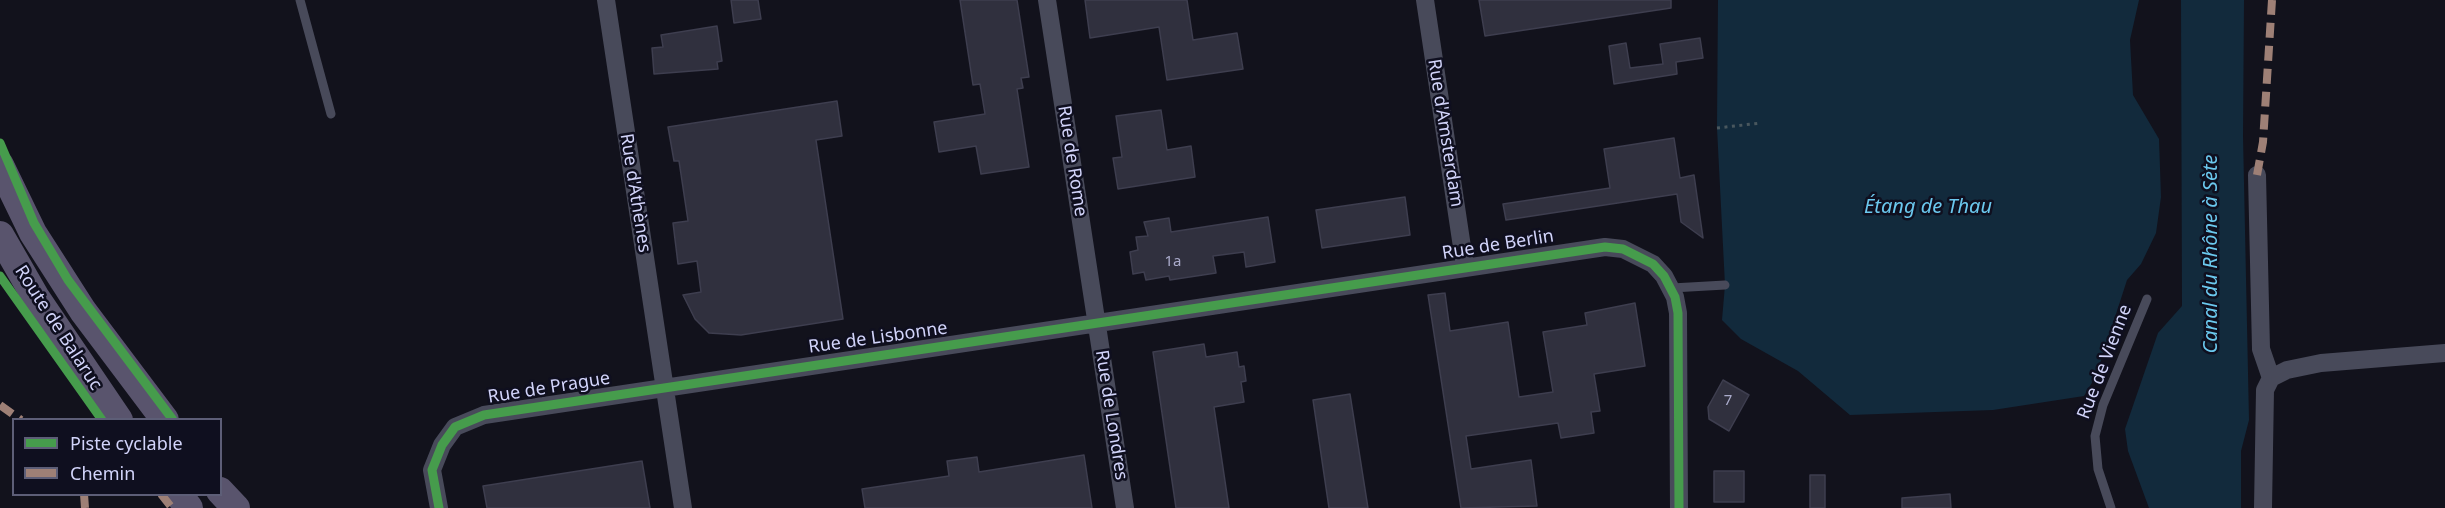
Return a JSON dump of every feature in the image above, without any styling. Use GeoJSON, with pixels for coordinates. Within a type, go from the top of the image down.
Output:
{"type":"FeatureCollection","features":[{"type":"Feature","properties":{"kind":"main road","name":"Route de Balaruc"},"geometry":{"type":"LineString","coordinates":[[0,165],[39,243],[84,310],[164,418]]}},
{"type":"Feature","properties":{"kind":"main road","name":"Route de Balaruc"},"geometry":{"type":"LineString","coordinates":[[0,235],[35,296],[118,418]]}},
{"type":"Feature","properties":{"kind":"main road"},"geometry":{"type":"LineString","coordinates":[[222,493],[236,508]]}},
{"type":"Feature","properties":{"kind":"main road"},"geometry":{"type":"LineString","coordinates":[[179,496],[189,508]]}},
{"type":"Feature","properties":{"kind":"street","name":"Rue d'Athènes"},"geometry":{"type":"LineString","coordinates":[[606,0],[683,508]]}},
{"type":"Feature","properties":{"kind":"street","name":"Rue de Rome"},"geometry":{"type":"LineString","coordinates":[[1047,0],[1097,322]]}},
{"type":"Feature","properties":{"kind":"street","name":"Rue d'Amsterdam"},"geometry":{"type":"LineString","coordinates":[[1425,0],[1465,267]]}},
{"type":"Feature","properties":{"kind":"street"},"geometry":{"type":"LineString","coordinates":[[2257,176],[2261,349],[2271,378]]}},
{"type":"Feature","properties":{"kind":"street","name":"Rue de Berlin"},"geometry":{"type":"LineString","coordinates":[[1097,322],[1605,247],[1623,249],[1653,264],[1672,288],[1678,313],[1679,508]]}},
{"type":"Feature","properties":{"kind":"street","name":"Rue de Lisbonne"},"geometry":{"type":"LineString","coordinates":[[665,387],[1097,322]]}},
{"type":"Feature","properties":{"kind":"street","name":"Rue de Londres"},"geometry":{"type":"LineString","coordinates":[[1097,322],[1125,508]]}},
{"type":"Feature","properties":{"kind":"street"},"geometry":{"type":"LineString","coordinates":[[2263,508],[2265,390],[2271,378],[2287,370],[2321,363],[2445,353]]}},
{"type":"Feature","properties":{"kind":"street","name":"Rue de Prague"},"geometry":{"type":"LineString","coordinates":[[439,508],[432,470],[442,445],[455,427],[484,415],[665,387]]}},
{"type":"Feature","properties":{"kind":"lane"},"geometry":{"type":"LineString","coordinates":[[300,0],[331,114]]}},
{"type":"Feature","properties":{"kind":"lane"},"geometry":{"type":"LineString","coordinates":[[1672,288],[1725,285]]}},
{"type":"Feature","properties":{"kind":"lane","name":"Rue de Vienne"},"geometry":{"type":"LineString","coordinates":[[2111,508],[2098,469],[2095,436],[2103,405],[2147,298]]}},
{"type":"Feature","properties":{"kind":"path"},"geometry":{"type":"LineString","coordinates":[[1717,128],[1761,123]]}},
{"type":"Feature","properties":{"kind":"water","name":"Étang de Thau"},"geometry":{"type":"Polygon","coordinates":[[[1718,0],[2139,0],[2130,40],[2133,95],[2159,139],[2161,197],[2156,233],[2141,264],[2127,280],[2096,376],[2084,396],[1993,410],[1850,415],[1798,371],[1741,339],[1722,320],[1725,285],[1717,128],[1718,0]]]}},
{"type":"Feature","properties":{"kind":"water","name":"Canal du Rhône à Sète"},"geometry":{"type":"Polygon","coordinates":[[[2181,0],[2244,0],[2243,136],[2249,420],[2241,451],[2241,508],[2149,508],[2128,451],[2125,429],[2158,333],[2182,306],[2181,0]]]}},
{"type":"Feature","properties":{"kind":"building"},"geometry":{"type":"Polygon","coordinates":[[[731,0],[758,0],[761,19],[734,23],[731,0]]]}},
{"type":"Feature","properties":{"kind":"building"},"geometry":{"type":"Polygon","coordinates":[[[960,0],[1017,0],[1029,77],[1021,78],[1023,88],[1017,89],[1029,167],[981,174],[976,146],[939,152],[934,122],[985,114],[980,84],[973,85],[960,0]]]}},
{"type":"Feature","properties":{"kind":"building"},"geometry":{"type":"Polygon","coordinates":[[[1085,0],[1187,0],[1193,40],[1237,33],[1243,69],[1167,80],[1159,27],[1090,38],[1085,0]]]}},
{"type":"Feature","properties":{"kind":"building"},"geometry":{"type":"Polygon","coordinates":[[[1479,0],[1671,0],[1671,8],[1485,36],[1479,0]]]}},
{"type":"Feature","properties":{"kind":"building"},"geometry":{"type":"Polygon","coordinates":[[[717,26],[722,61],[717,62],[718,69],[654,74],[652,48],[663,47],[661,35],[717,26]]]}},
{"type":"Feature","properties":{"kind":"building"},"geometry":{"type":"Polygon","coordinates":[[[1700,38],[1703,58],[1676,62],[1677,74],[1614,84],[1609,46],[1626,43],[1630,68],[1663,64],[1660,44],[1700,38]]]}},
{"type":"Feature","properties":{"kind":"building"},"geometry":{"type":"Polygon","coordinates":[[[837,101],[842,136],[816,140],[843,319],[741,335],[709,333],[695,319],[683,295],[701,292],[697,261],[678,264],[673,223],[688,221],[679,161],[674,161],[668,127],[837,101]]]}},
{"type":"Feature","properties":{"kind":"building"},"geometry":{"type":"Polygon","coordinates":[[[1161,110],[1167,150],[1191,146],[1195,177],[1118,189],[1113,158],[1122,157],[1116,116],[1161,110]]]}},
{"type":"Feature","properties":{"kind":"building"},"geometry":{"type":"Polygon","coordinates":[[[1674,138],[1680,178],[1694,175],[1703,238],[1681,222],[1677,194],[1506,220],[1503,204],[1610,188],[1604,149],[1674,138]]]}},
{"type":"Feature","properties":{"kind":"building"},"geometry":{"type":"Polygon","coordinates":[[[1405,197],[1410,235],[1322,248],[1316,210],[1405,197]]]}},
{"type":"Feature","properties":{"kind":"building"},"geometry":{"type":"Polygon","coordinates":[[[1268,217],[1275,262],[1246,267],[1244,252],[1213,256],[1216,273],[1170,280],[1169,276],[1146,280],[1144,272],[1133,274],[1130,252],[1138,250],[1136,237],[1148,236],[1144,222],[1169,218],[1171,232],[1268,217]]]}},
{"type":"Feature","properties":{"kind":"building"},"geometry":{"type":"Polygon","coordinates":[[[1445,293],[1450,331],[1508,322],[1519,397],[1553,392],[1543,332],[1587,325],[1585,313],[1635,303],[1645,366],[1594,374],[1600,411],[1591,412],[1594,433],[1561,438],[1558,423],[1466,436],[1471,469],[1531,460],[1537,506],[1461,508],[1428,295],[1445,293]]]}},
{"type":"Feature","properties":{"kind":"building"},"geometry":{"type":"Polygon","coordinates":[[[1204,344],[1206,357],[1237,352],[1239,367],[1244,366],[1246,381],[1241,382],[1244,402],[1214,407],[1229,508],[1176,508],[1153,352],[1204,344]]]}},
{"type":"Feature","properties":{"kind":"building"},"geometry":{"type":"Polygon","coordinates":[[[1723,380],[1749,395],[1729,431],[1709,419],[1708,407],[1723,380]]]}},
{"type":"Feature","properties":{"kind":"building"},"geometry":{"type":"Polygon","coordinates":[[[1350,394],[1368,508],[1329,508],[1313,400],[1350,394]]]}},
{"type":"Feature","properties":{"kind":"building"},"geometry":{"type":"Polygon","coordinates":[[[1084,455],[1092,508],[865,508],[862,489],[949,476],[947,461],[977,457],[979,472],[1084,455]]]}},
{"type":"Feature","properties":{"kind":"building"},"geometry":{"type":"Polygon","coordinates":[[[642,461],[650,508],[487,508],[483,486],[642,461]]]}},
{"type":"Feature","properties":{"kind":"building"},"geometry":{"type":"Polygon","coordinates":[[[1714,471],[1744,471],[1744,502],[1714,502],[1714,471]]]}},
{"type":"Feature","properties":{"kind":"building"},"geometry":{"type":"Polygon","coordinates":[[[1810,475],[1825,475],[1825,508],[1810,508],[1810,475]]]}},
{"type":"Feature","properties":{"kind":"building"},"geometry":{"type":"Polygon","coordinates":[[[1950,494],[1951,508],[1902,508],[1902,498],[1950,494]]]}},
{"type":"Feature","properties":{"kind":"marked path"},"geometry":{"type":"LineString","coordinates":[[2257,175],[2263,142],[2272,0]]}},
{"type":"Feature","properties":{"kind":"marked path"},"geometry":{"type":"LineString","coordinates":[[0,405],[18,418]]}},
{"type":"Feature","properties":{"kind":"marked path"},"geometry":{"type":"LineString","coordinates":[[84,496],[85,508]]}},
{"type":"Feature","properties":{"kind":"marked path"},"geometry":{"type":"LineString","coordinates":[[163,496],[172,508]]}},
{"type":"Feature","properties":{"kind":"cycle path"},"geometry":{"type":"LineString","coordinates":[[0,143],[34,223],[68,280],[172,418]]}},
{"type":"Feature","properties":{"kind":"cycle path"},"geometry":{"type":"LineString","coordinates":[[439,508],[432,470],[442,445],[455,427],[484,415],[1605,247],[1623,249],[1653,264],[1664,276],[1675,297],[1678,313],[1679,508]]}},
{"type":"Feature","properties":{"kind":"cycle path"},"geometry":{"type":"LineString","coordinates":[[0,276],[101,418]]}}]}
